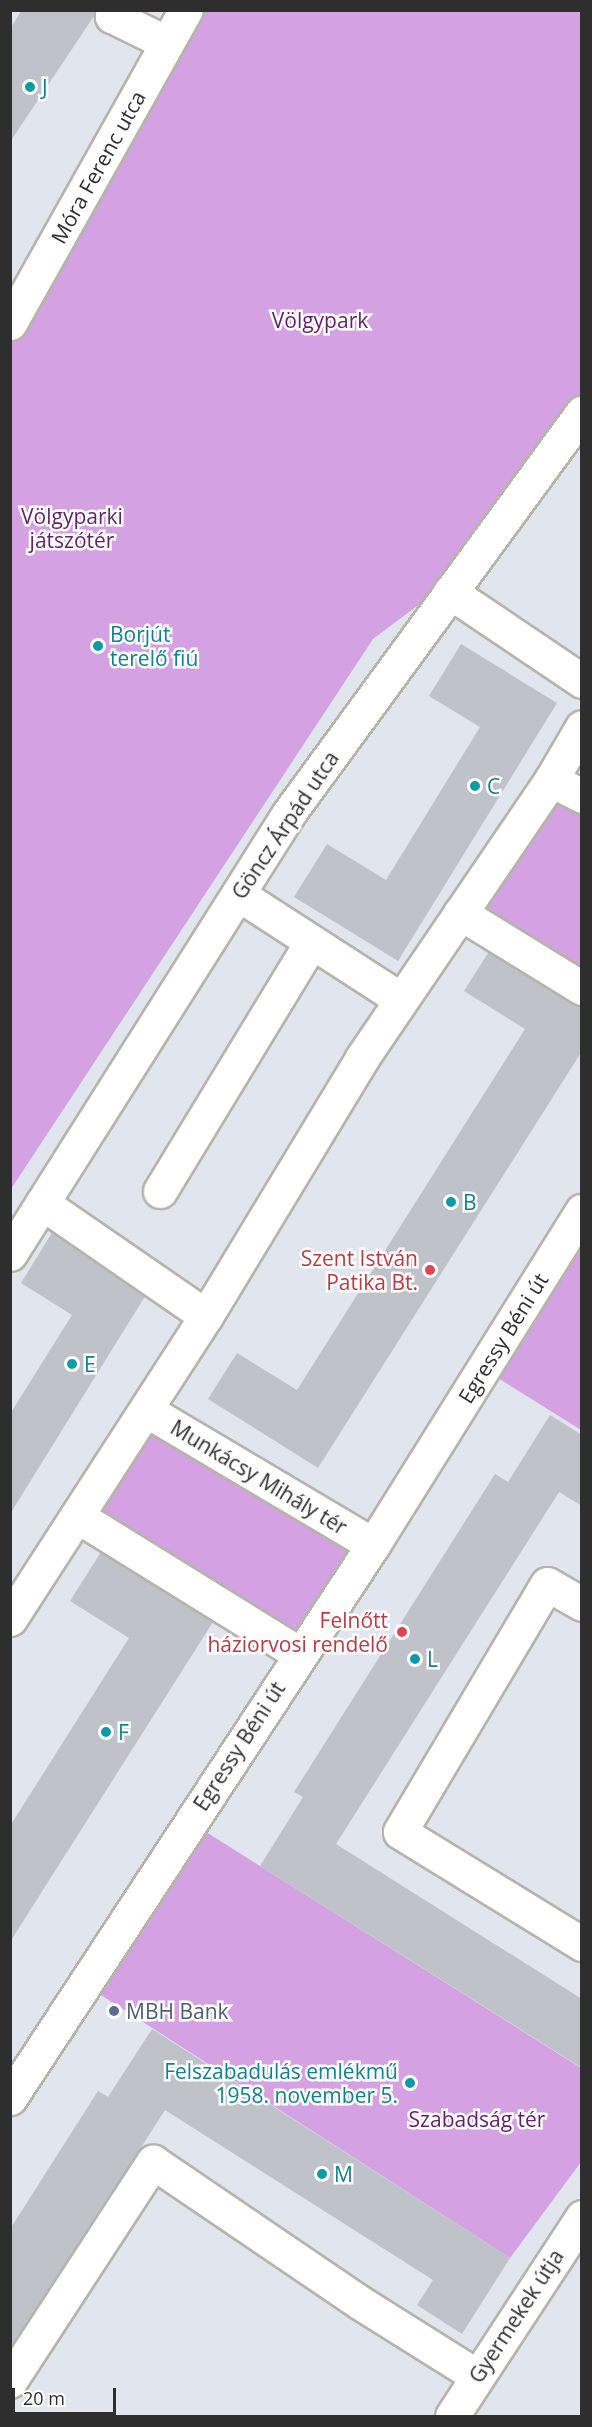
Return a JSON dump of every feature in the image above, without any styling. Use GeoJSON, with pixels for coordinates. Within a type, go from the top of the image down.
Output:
{"type":"FeatureCollection","features":[{"type":"Feature","properties":{"kind":"street"},"geometry":{"type":"LineString","coordinates":[[115,10],[112,16],[167,43]]}},
{"type":"Feature","properties":{"kind":"street","name":"Móra Ferenc utca"},"geometry":{"type":"LineString","coordinates":[[10,323],[186,10]]}},
{"type":"Feature","properties":{"kind":"street","name":"Göncz Árpád utca"},"geometry":{"type":"LineString","coordinates":[[10,1254],[289,813],[582,412]]}},
{"type":"Feature","properties":{"kind":"street"},"geometry":{"type":"LineString","coordinates":[[450,592],[582,681]]}},
{"type":"Feature","properties":{"kind":"street"},"geometry":{"type":"LineString","coordinates":[[12,1613],[206,1316],[400,999],[551,780],[582,727]]}},
{"type":"Feature","properties":{"kind":"street"},"geometry":{"type":"LineString","coordinates":[[551,780],[582,796]]}},
{"type":"Feature","properties":{"kind":"street"},"geometry":{"type":"LineString","coordinates":[[238,894],[400,999]]}},
{"type":"Feature","properties":{"kind":"street"},"geometry":{"type":"LineString","coordinates":[[460,913],[582,988]]}},
{"type":"Feature","properties":{"kind":"street"},"geometry":{"type":"LineString","coordinates":[[160,1191],[311,943]]}},
{"type":"Feature","properties":{"kind":"street"},"geometry":{"type":"LineString","coordinates":[[42,1203],[206,1316]]}},
{"type":"Feature","properties":{"kind":"street","name":"Egressy Béni út"},"geometry":{"type":"LineString","coordinates":[[10,2098],[373,1545],[582,1211]]}},
{"type":"Feature","properties":{"kind":"street","name":"Munkácsy Mihály tér"},"geometry":{"type":"LineString","coordinates":[[146,1410],[373,1545]]}},
{"type":"Feature","properties":{"kind":"street"},"geometry":{"type":"LineString","coordinates":[[77,1516],[300,1654]]}},
{"type":"Feature","properties":{"kind":"street"},"geometry":{"type":"LineString","coordinates":[[582,1604],[547,1584],[400,1832],[582,1944]]}},
{"type":"Feature","properties":{"kind":"street"},"geometry":{"type":"LineString","coordinates":[[10,2381],[153,2162],[359,2302],[477,2376]]}},
{"type":"Feature","properties":{"kind":"street","name":"Gyermekek útja"},"geometry":{"type":"LineString","coordinates":[[452,2416],[582,2217]]}},
{"type":"Feature","properties":{"kind":"green space","name":"Völgypark"},"geometry":{"type":"Polygon","coordinates":[[[193,11],[581,11],[581,408],[449,582],[373,639],[11,1189],[11,335],[193,11]]]}},
{"type":"Feature","properties":{"kind":"green space"},"geometry":{"type":"Polygon","coordinates":[[[551,780],[581,797],[581,988],[460,913],[551,780]]]}},
{"type":"Feature","properties":{"kind":"green space"},"geometry":{"type":"Polygon","coordinates":[[[582,1237],[581,1430],[490,1373],[582,1237]]]}},
{"type":"Feature","properties":{"kind":"green space"},"geometry":{"type":"Polygon","coordinates":[[[146,1410],[373,1545],[300,1654],[77,1516],[146,1410]]]}},
{"type":"Feature","properties":{"kind":"green space","name":"Szabadság tér"},"geometry":{"type":"Polygon","coordinates":[[[195,1825],[581,2068],[581,2162],[510,2258],[90,1988],[195,1825]]]}},
{"type":"Feature","properties":{"kind":"building","name":"J"},"geometry":{"type":"Polygon","coordinates":[[[22,10],[98,10],[10,142],[10,29],[22,10]]]}},
{"type":"Feature","properties":{"kind":"building","name":"C"},"geometry":{"type":"Polygon","coordinates":[[[461,644],[557,703],[398,961],[294,897],[327,844],[386,880],[480,727],[429,696],[461,644]]]}},
{"type":"Feature","properties":{"kind":"building","name":"B"},"geometry":{"type":"Polygon","coordinates":[[[495,942],[582,997],[582,1051],[318,1468],[208,1399],[237,1353],[297,1390],[525,1029],[464,991],[495,942]]]}},
{"type":"Feature","properties":{"kind":"building","name":"E"},"geometry":{"type":"Polygon","coordinates":[[[53,1231],[149,1290],[10,1514],[10,1414],[72,1315],[21,1283],[53,1231]]]}},
{"type":"Feature","properties":{"kind":"building","name":"L"},"geometry":{"type":"Polygon","coordinates":[[[550,1415],[582,1435],[582,1506],[559,1492],[336,1844],[582,1999],[582,2068],[260,1866],[303,1797],[294,1792],[495,1474],[508,1482],[550,1415]]]}},
{"type":"Feature","properties":{"kind":"building","name":"F"},"geometry":{"type":"Polygon","coordinates":[[[101,1552],[213,1622],[10,1942],[10,1826],[129,1638],[70,1601],[101,1552]]]}},
{"type":"Feature","properties":{"kind":"building","name":"M"},"geometry":{"type":"Polygon","coordinates":[[[152,2029],[510,2258],[462,2334],[417,2305],[433,2280],[165,2110],[10,2352],[10,2229],[98,2091],[108,2097],[152,2029]]]}},
{"type":"Feature","properties":{"kind":"place","name":"J"},"geometry":{"type":"Point","coordinates":[30,87]}},
{"type":"Feature","properties":{"kind":"place","name":"Borjút terelő fiú"},"geometry":{"type":"Point","coordinates":[98,646]}},
{"type":"Feature","properties":{"kind":"place","name":"C"},"geometry":{"type":"Point","coordinates":[475,786]}},
{"type":"Feature","properties":{"kind":"place","name":"B"},"geometry":{"type":"Point","coordinates":[451,1202]}},
{"type":"Feature","properties":{"kind":"place","name":"Szent István Patika Bt."},"geometry":{"type":"Point","coordinates":[430,1270]}},
{"type":"Feature","properties":{"kind":"place","name":"E"},"geometry":{"type":"Point","coordinates":[72,1364]}},
{"type":"Feature","properties":{"kind":"place","name":"Felnőtt háziorvosi rendelő"},"geometry":{"type":"Point","coordinates":[402,1632]}},
{"type":"Feature","properties":{"kind":"place","name":"L"},"geometry":{"type":"Point","coordinates":[415,1659]}},
{"type":"Feature","properties":{"kind":"place","name":"F"},"geometry":{"type":"Point","coordinates":[106,1732]}},
{"type":"Feature","properties":{"kind":"place","name":"MBH Bank"},"geometry":{"type":"Point","coordinates":[114,2011]}},
{"type":"Feature","properties":{"kind":"place","name":"Felszabadulás emlékmű 1958. november 5."},"geometry":{"type":"Point","coordinates":[410,2083]}},
{"type":"Feature","properties":{"kind":"place","name":"M"},"geometry":{"type":"Point","coordinates":[322,2174]}},
{"type":"Feature","properties":{"kind":"park label","name":"Völgyparki játszótér"},"geometry":{"type":"Point","coordinates":[72,528]}}]}
